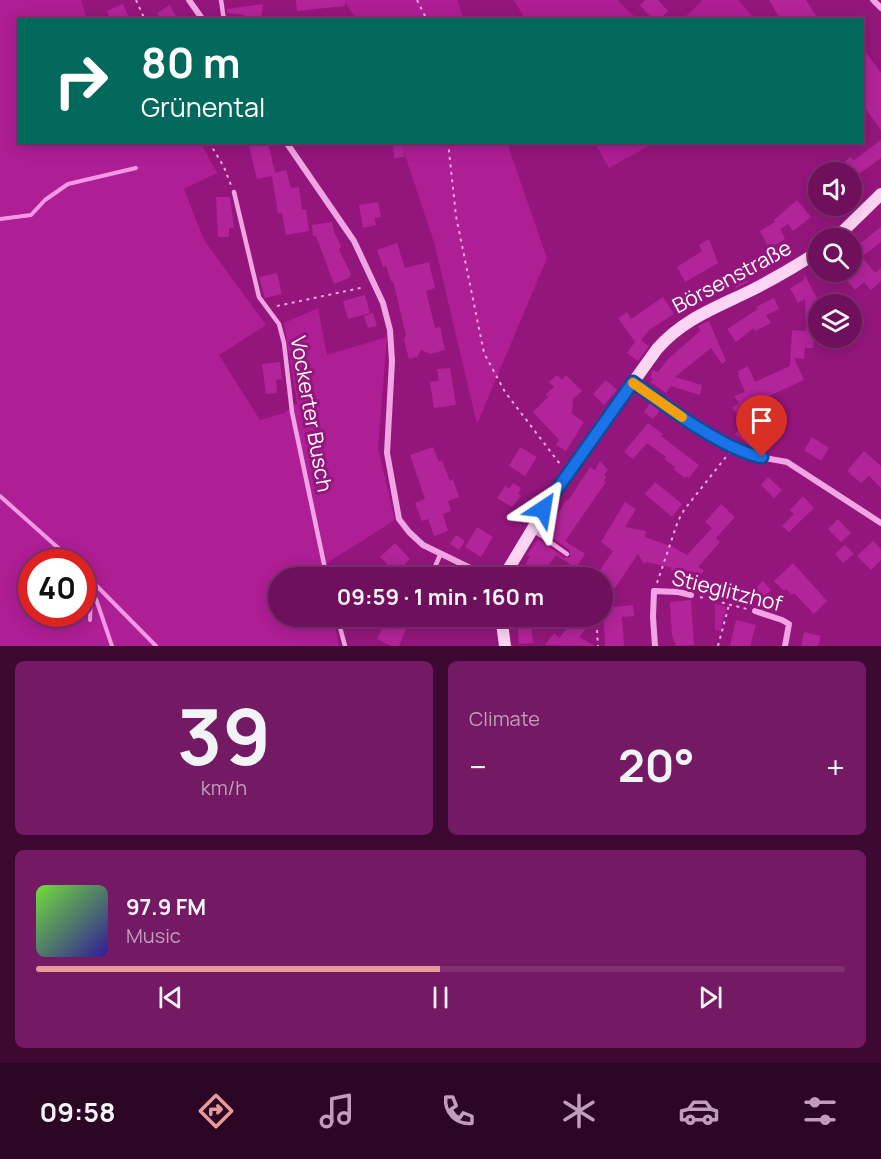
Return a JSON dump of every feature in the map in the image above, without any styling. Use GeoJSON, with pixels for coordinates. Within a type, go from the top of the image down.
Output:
{"type":"FeatureCollection","features":[{"type":"Feature","properties":{"kind":"street"},"geometry":{"type":"LineString","coordinates":[[189,0],[202,18]]}},
{"type":"Feature","properties":{"kind":"street"},"geometry":{"type":"LineString","coordinates":[[873,0],[881,8]]}},
{"type":"Feature","properties":{"kind":"street"},"geometry":{"type":"LineString","coordinates":[[287,144],[354,241],[383,303],[392,341],[387,445],[398,513],[403,526],[417,541],[469,567]]}},
{"type":"Feature","properties":{"kind":"street"},"geometry":{"type":"LineString","coordinates":[[846,228],[881,194]]}},
{"type":"Feature","properties":{"kind":"street","name":"Börsenstraße"},"geometry":{"type":"LineString","coordinates":[[509,567],[567,474],[670,334],[682,325],[768,281],[808,257]]}},
{"type":"Feature","properties":{"kind":"street"},"geometry":{"type":"LineString","coordinates":[[633,382],[668,408],[748,455],[787,462],[881,523]]}},
{"type":"Feature","properties":{"kind":"street","name":"Stieglitzhof"},"geometry":{"type":"LineString","coordinates":[[655,646],[654,591],[692,595]]}},
{"type":"Feature","properties":{"kind":"street","name":"Stieglitzhof"},"geometry":{"type":"LineString","coordinates":[[755,611],[789,624],[785,646]]}},
{"type":"Feature","properties":{"kind":"street"},"geometry":{"type":"LineString","coordinates":[[503,627],[506,646]]}},
{"type":"Feature","properties":{"kind":"lane"},"geometry":{"type":"LineString","coordinates":[[221,0],[224,18]]}},
{"type":"Feature","properties":{"kind":"lane","name":"Vockerter Busch"},"geometry":{"type":"LineString","coordinates":[[234,192],[259,297],[279,324],[284,343],[292,412],[325,567]]}},
{"type":"Feature","properties":{"kind":"lane"},"geometry":{"type":"LineString","coordinates":[[531,529],[567,554]]}},
{"type":"Feature","properties":{"kind":"lane"},"geometry":{"type":"LineString","coordinates":[[435,567],[441,553]]}},
{"type":"Feature","properties":{"kind":"lane"},"geometry":{"type":"LineString","coordinates":[[340,627],[345,646]]}},
{"type":"Feature","properties":{"kind":"path"},"geometry":{"type":"LineString","coordinates":[[136,0],[144,18]]}},
{"type":"Feature","properties":{"kind":"path"},"geometry":{"type":"LineString","coordinates":[[417,0],[426,18]]}},
{"type":"Feature","properties":{"kind":"path"},"geometry":{"type":"LineString","coordinates":[[210,144],[224,167],[234,192]]}},
{"type":"Feature","properties":{"kind":"path"},"geometry":{"type":"LineString","coordinates":[[448,144],[456,216],[484,353],[510,399],[567,474]]}},
{"type":"Feature","properties":{"kind":"path"},"geometry":{"type":"LineString","coordinates":[[266,308],[374,285]]}},
{"type":"Feature","properties":{"kind":"path"},"geometry":{"type":"LineString","coordinates":[[654,591],[681,515],[734,447]]}},
{"type":"Feature","properties":{"kind":"path","name":"Stieglitzhof"},"geometry":{"type":"LineString","coordinates":[[692,595],[755,611]]}},
{"type":"Feature","properties":{"kind":"path"},"geometry":{"type":"LineString","coordinates":[[718,646],[729,604]]}},
{"type":"Feature","properties":{"kind":"path"},"geometry":{"type":"LineString","coordinates":[[597,630],[597,646]]}},
{"type":"Feature","properties":{"kind":"shaded area"},"geometry":{"type":"Polygon","coordinates":[[[0,0],[81,0],[87,18],[18,18],[18,144],[202,144],[217,173],[184,189],[204,240],[266,325],[219,355],[260,420],[284,413],[297,403],[284,323],[318,308],[327,355],[387,337],[378,449],[395,520],[324,567],[268,567],[268,627],[335,627],[339,646],[0,646],[0,0]]]}},
{"type":"Feature","properties":{"kind":"shaded area"},"geometry":{"type":"Polygon","coordinates":[[[344,0],[457,0],[464,18],[355,18],[344,0]]]}},
{"type":"Feature","properties":{"kind":"shaded area"},"geometry":{"type":"Polygon","coordinates":[[[514,0],[617,0],[636,18],[524,18],[514,0]]]}},
{"type":"Feature","properties":{"kind":"shaded area"},"geometry":{"type":"Polygon","coordinates":[[[703,0],[738,0],[754,18],[684,18],[703,0]]]}},
{"type":"Feature","properties":{"kind":"shaded area"},"geometry":{"type":"Polygon","coordinates":[[[401,144],[507,144],[547,258],[477,424],[434,242],[401,144]]]}},
{"type":"Feature","properties":{"kind":"shaded area"},"geometry":{"type":"Polygon","coordinates":[[[596,144],[652,144],[609,168],[596,144]]]}},
{"type":"Feature","properties":{"kind":"shaded area"},"geometry":{"type":"Polygon","coordinates":[[[715,604],[727,607],[720,631],[715,630],[715,604]]]}},
{"type":"Feature","properties":{"kind":"building"},"geometry":{"type":"Polygon","coordinates":[[[296,0],[345,0],[345,6],[297,11],[296,0]]]}},
{"type":"Feature","properties":{"kind":"building"},"geometry":{"type":"Polygon","coordinates":[[[645,0],[658,0],[668,11],[661,18],[651,18],[640,5],[645,0]]]}},
{"type":"Feature","properties":{"kind":"building"},"geometry":{"type":"Polygon","coordinates":[[[769,0],[806,0],[818,18],[780,18],[769,0]]]}},
{"type":"Feature","properties":{"kind":"building"},"geometry":{"type":"Polygon","coordinates":[[[123,4],[129,18],[110,18],[107,11],[123,4]]]}},
{"type":"Feature","properties":{"kind":"building"},"geometry":{"type":"Polygon","coordinates":[[[263,4],[261,18],[244,18],[244,15],[227,13],[227,9],[263,4]]]}},
{"type":"Feature","properties":{"kind":"building"},"geometry":{"type":"Polygon","coordinates":[[[170,5],[177,18],[160,18],[157,13],[170,5]]]}},
{"type":"Feature","properties":{"kind":"building"},"geometry":{"type":"Polygon","coordinates":[[[864,50],[881,73],[881,130],[864,107],[864,50]]]}},
{"type":"Feature","properties":{"kind":"building"},"geometry":{"type":"Polygon","coordinates":[[[881,140],[881,158],[862,172],[862,162],[845,162],[850,157],[854,160],[881,140]]]}},
{"type":"Feature","properties":{"kind":"building"},"geometry":{"type":"Polygon","coordinates":[[[248,144],[268,144],[275,173],[286,170],[291,188],[299,187],[302,210],[306,209],[309,231],[286,235],[282,213],[278,213],[272,176],[257,179],[248,144]]]}},
{"type":"Feature","properties":{"kind":"building"},"geometry":{"type":"Polygon","coordinates":[[[393,144],[403,144],[404,157],[394,158],[393,144]]]}},
{"type":"Feature","properties":{"kind":"building"},"geometry":{"type":"Polygon","coordinates":[[[216,197],[230,197],[234,228],[229,228],[229,237],[218,237],[216,197]]]}},
{"type":"Feature","properties":{"kind":"building"},"geometry":{"type":"Polygon","coordinates":[[[797,200],[811,217],[793,231],[788,224],[781,229],[779,226],[785,239],[769,248],[760,231],[775,222],[774,220],[797,200]]]}},
{"type":"Feature","properties":{"kind":"building"},"geometry":{"type":"Polygon","coordinates":[[[378,202],[381,217],[374,218],[376,225],[363,228],[359,205],[378,202]]]}},
{"type":"Feature","properties":{"kind":"building"},"geometry":{"type":"Polygon","coordinates":[[[332,222],[341,246],[339,250],[351,274],[349,278],[334,284],[316,236],[313,236],[312,225],[332,222]]]}},
{"type":"Feature","properties":{"kind":"building"},"geometry":{"type":"Polygon","coordinates":[[[881,227],[881,242],[862,257],[862,242],[881,227]]]}},
{"type":"Feature","properties":{"kind":"building"},"geometry":{"type":"Polygon","coordinates":[[[709,239],[718,263],[685,282],[677,267],[702,251],[699,245],[709,239]]]}},
{"type":"Feature","properties":{"kind":"building"},"geometry":{"type":"Polygon","coordinates":[[[397,243],[405,268],[429,262],[435,288],[426,291],[435,328],[440,327],[445,350],[430,354],[421,350],[417,357],[409,359],[404,340],[406,335],[393,281],[391,281],[386,266],[383,267],[377,250],[397,243]]]}},
{"type":"Feature","properties":{"kind":"building"},"geometry":{"type":"Polygon","coordinates":[[[862,257],[875,273],[881,268],[881,281],[871,290],[864,282],[855,290],[848,282],[862,282],[862,257]]]}},
{"type":"Feature","properties":{"kind":"building"},"geometry":{"type":"Polygon","coordinates":[[[743,270],[748,282],[736,288],[731,276],[743,270]]]}},
{"type":"Feature","properties":{"kind":"building"},"geometry":{"type":"Polygon","coordinates":[[[277,273],[282,294],[265,298],[259,277],[277,273]]]}},
{"type":"Feature","properties":{"kind":"building"},"geometry":{"type":"Polygon","coordinates":[[[804,274],[815,294],[808,294],[808,348],[805,345],[804,359],[794,358],[804,380],[769,396],[773,402],[767,406],[772,413],[765,418],[771,424],[752,448],[735,434],[744,422],[732,408],[739,403],[734,396],[745,392],[738,371],[748,366],[755,382],[790,366],[792,330],[806,331],[805,299],[798,303],[790,288],[804,280],[804,274]]]}},
{"type":"Feature","properties":{"kind":"building"},"geometry":{"type":"Polygon","coordinates":[[[365,295],[370,313],[348,319],[343,301],[365,295]]]}},
{"type":"Feature","properties":{"kind":"building"},"geometry":{"type":"Polygon","coordinates":[[[663,297],[674,314],[649,330],[641,340],[649,346],[638,361],[627,353],[635,342],[618,318],[627,312],[631,319],[663,297]]]}},
{"type":"Feature","properties":{"kind":"building"},"geometry":{"type":"Polygon","coordinates":[[[774,298],[779,309],[766,315],[771,323],[755,331],[754,328],[736,342],[727,329],[758,309],[756,307],[774,298]]]}},
{"type":"Feature","properties":{"kind":"building"},"geometry":{"type":"Polygon","coordinates":[[[373,313],[377,326],[368,328],[364,316],[373,313]]]}},
{"type":"Feature","properties":{"kind":"building"},"geometry":{"type":"Polygon","coordinates":[[[709,321],[726,361],[722,364],[711,348],[675,377],[702,385],[700,395],[671,386],[666,393],[650,382],[653,379],[650,378],[653,370],[658,372],[668,359],[700,331],[698,326],[709,321]]]}},
{"type":"Feature","properties":{"kind":"building"},"geometry":{"type":"Polygon","coordinates":[[[280,362],[282,379],[276,380],[277,393],[266,394],[262,364],[280,362]]]}},
{"type":"Feature","properties":{"kind":"building"},"geometry":{"type":"Polygon","coordinates":[[[450,368],[456,405],[434,408],[430,382],[439,381],[437,369],[450,368]]]}},
{"type":"Feature","properties":{"kind":"building"},"geometry":{"type":"Polygon","coordinates":[[[557,375],[562,380],[566,375],[582,391],[573,399],[572,414],[584,422],[566,451],[556,445],[559,440],[533,412],[548,397],[546,394],[554,387],[549,382],[557,375]]]}},
{"type":"Feature","properties":{"kind":"building"},"geometry":{"type":"Polygon","coordinates":[[[606,380],[617,390],[604,405],[593,394],[606,380]]]}},
{"type":"Feature","properties":{"kind":"building"},"geometry":{"type":"Polygon","coordinates":[[[651,402],[661,409],[653,419],[644,412],[651,402]]]}},
{"type":"Feature","properties":{"kind":"building"},"geometry":{"type":"Polygon","coordinates":[[[648,423],[699,465],[689,478],[687,476],[685,478],[673,469],[675,467],[664,459],[666,457],[647,443],[633,459],[624,452],[648,423]]]}},
{"type":"Feature","properties":{"kind":"building"},"geometry":{"type":"Polygon","coordinates":[[[812,437],[829,448],[821,461],[804,450],[812,437]]]}},
{"type":"Feature","properties":{"kind":"building"},"geometry":{"type":"Polygon","coordinates":[[[433,447],[450,481],[453,479],[459,497],[448,501],[451,511],[443,514],[448,531],[434,536],[428,519],[422,521],[415,503],[425,499],[410,455],[433,447]]]}},
{"type":"Feature","properties":{"kind":"building"},"geometry":{"type":"Polygon","coordinates":[[[520,447],[537,457],[525,476],[509,466],[520,447]]]}},
{"type":"Feature","properties":{"kind":"building"},"geometry":{"type":"Polygon","coordinates":[[[864,451],[881,466],[881,488],[869,476],[861,483],[847,471],[864,451]]]}},
{"type":"Feature","properties":{"kind":"building"},"geometry":{"type":"Polygon","coordinates":[[[600,461],[608,470],[604,475],[606,482],[565,541],[585,554],[577,567],[556,555],[547,567],[524,567],[530,556],[527,555],[538,539],[564,558],[570,557],[570,550],[542,531],[552,516],[555,518],[566,500],[568,501],[590,467],[595,470],[600,461]]]}},
{"type":"Feature","properties":{"kind":"building"},"geometry":{"type":"Polygon","coordinates":[[[768,477],[782,490],[774,498],[761,485],[768,477]]]}},
{"type":"Feature","properties":{"kind":"building"},"geometry":{"type":"Polygon","coordinates":[[[655,482],[682,504],[672,517],[645,494],[655,482]]]}},
{"type":"Feature","properties":{"kind":"building"},"geometry":{"type":"Polygon","coordinates":[[[513,483],[521,488],[518,494],[521,496],[512,507],[497,498],[505,486],[509,489],[513,483]]]}},
{"type":"Feature","properties":{"kind":"building"},"geometry":{"type":"Polygon","coordinates":[[[803,496],[814,508],[789,532],[782,526],[794,514],[790,510],[803,496]]]}},
{"type":"Feature","properties":{"kind":"building"},"geometry":{"type":"Polygon","coordinates":[[[625,502],[636,509],[625,527],[646,531],[645,537],[673,547],[687,555],[712,528],[705,522],[721,504],[735,517],[716,538],[720,542],[698,567],[704,570],[695,585],[670,570],[672,568],[647,562],[644,564],[638,554],[615,588],[613,587],[613,567],[602,567],[613,551],[601,542],[625,502]]]}},
{"type":"Feature","properties":{"kind":"building"},"geometry":{"type":"Polygon","coordinates":[[[838,519],[851,533],[841,542],[828,529],[838,519]]]}},
{"type":"Feature","properties":{"kind":"building"},"geometry":{"type":"Polygon","coordinates":[[[477,527],[493,537],[481,557],[465,547],[477,527]]]}},
{"type":"Feature","properties":{"kind":"building"},"geometry":{"type":"Polygon","coordinates":[[[456,535],[465,541],[459,550],[450,544],[456,535]]]}},
{"type":"Feature","properties":{"kind":"building"},"geometry":{"type":"Polygon","coordinates":[[[873,541],[881,549],[881,560],[871,570],[857,556],[873,541]]]}},
{"type":"Feature","properties":{"kind":"building"},"geometry":{"type":"Polygon","coordinates":[[[395,543],[410,559],[402,567],[390,567],[380,557],[395,543]]]}},
{"type":"Feature","properties":{"kind":"building"},"geometry":{"type":"Polygon","coordinates":[[[845,545],[854,554],[843,563],[835,554],[845,545]]]}},
{"type":"Feature","properties":{"kind":"building"},"geometry":{"type":"Polygon","coordinates":[[[793,563],[827,601],[814,614],[794,593],[792,595],[786,589],[784,591],[774,581],[793,563]]]}},
{"type":"Feature","properties":{"kind":"building"},"geometry":{"type":"Polygon","coordinates":[[[763,581],[771,590],[759,601],[751,593],[763,581]]]}},
{"type":"Feature","properties":{"kind":"building"},"geometry":{"type":"Polygon","coordinates":[[[691,600],[694,645],[676,646],[672,635],[670,602],[691,600]]]}},
{"type":"Feature","properties":{"kind":"building"},"geometry":{"type":"Polygon","coordinates":[[[633,605],[634,616],[622,617],[624,646],[605,646],[604,627],[613,627],[613,607],[633,605]]]}},
{"type":"Feature","properties":{"kind":"building"},"geometry":{"type":"Polygon","coordinates":[[[736,620],[756,625],[750,646],[730,646],[736,620]]]}},
{"type":"Feature","properties":{"kind":"building"},"geometry":{"type":"Polygon","coordinates":[[[383,627],[391,630],[392,627],[407,627],[399,646],[391,646],[377,639],[383,627]]]}},
{"type":"Feature","properties":{"kind":"building"},"geometry":{"type":"Polygon","coordinates":[[[518,627],[531,627],[533,643],[519,644],[518,627]]]}},
{"type":"Feature","properties":{"kind":"building"},"geometry":{"type":"Polygon","coordinates":[[[568,627],[588,627],[579,637],[595,646],[545,645],[554,633],[559,638],[568,627]]]}},
{"type":"Feature","properties":{"kind":"building"},"geometry":{"type":"Polygon","coordinates":[[[804,632],[821,636],[818,646],[801,646],[804,632]]]}},
{"type":"Feature","properties":{"kind":"waterway"},"geometry":{"type":"LineString","coordinates":[[0,219],[31,215],[45,200],[68,184],[136,168]]}},
{"type":"Feature","properties":{"kind":"waterway"},"geometry":{"type":"LineString","coordinates":[[0,496],[59,549]]}},
{"type":"Feature","properties":{"kind":"waterway"},"geometry":{"type":"LineString","coordinates":[[96,585],[156,646]]}},
{"type":"Feature","properties":{"kind":"waterway"},"geometry":{"type":"LineString","coordinates":[[96,599],[112,646]]}},
{"type":"Feature","properties":{"kind":"slow traffic"},"geometry":{"type":"LineString","coordinates":[[633,383],[682,417]]}},
{"type":"Feature","properties":{"kind":"route"},"geometry":{"type":"LineString","coordinates":[[543,509],[633,382],[668,408],[698,426],[748,455],[762,457]]}}]}
